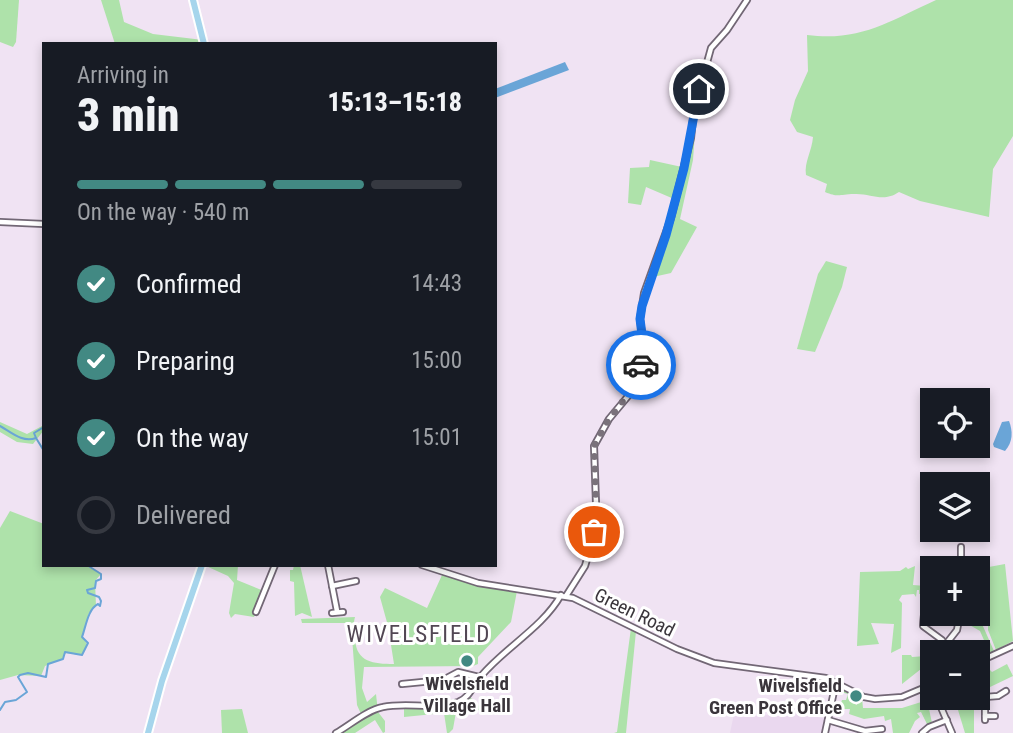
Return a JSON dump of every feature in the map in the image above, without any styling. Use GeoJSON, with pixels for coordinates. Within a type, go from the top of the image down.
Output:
{"type":"FeatureCollection","features":[{"type":"Feature","properties":{"kind":"main road"},"geometry":{"type":"LineString","coordinates":[[193,0],[204,42]]}},
{"type":"Feature","properties":{"kind":"main road"},"geometry":{"type":"LineString","coordinates":[[148,733],[201,567]]}},
{"type":"Feature","properties":{"kind":"street"},"geometry":{"type":"LineString","coordinates":[[336,733],[383,707],[456,703],[468,695],[479,677],[564,595],[584,566],[593,538],[596,503],[594,446],[609,419],[629,396],[640,372],[644,350],[640,319],[644,293],[671,218],[710,48],[727,30],[747,0]]}},
{"type":"Feature","properties":{"kind":"street"},"geometry":{"type":"LineString","coordinates":[[0,222],[42,224]]}},
{"type":"Feature","properties":{"kind":"street"},"geometry":{"type":"LineString","coordinates":[[961,547],[961,556]]}},
{"type":"Feature","properties":{"kind":"street"},"geometry":{"type":"LineString","coordinates":[[259,609],[274,567]]}},
{"type":"Feature","properties":{"kind":"street"},"geometry":{"type":"LineString","coordinates":[[328,567],[338,612]]}},
{"type":"Feature","properties":{"kind":"street","name":"Green Road"},"geometry":{"type":"LineString","coordinates":[[428,567],[478,583],[564,595],[702,659],[820,676],[864,697],[898,698],[920,690]]}},
{"type":"Feature","properties":{"kind":"street"},"geometry":{"type":"LineString","coordinates":[[332,586],[356,581]]}},
{"type":"Feature","properties":{"kind":"street"},"geometry":{"type":"LineString","coordinates":[[924,626],[924,631],[939,640]]}},
{"type":"Feature","properties":{"kind":"street"},"geometry":{"type":"LineString","coordinates":[[990,657],[1013,646]]}},
{"type":"Feature","properties":{"kind":"street"},"geometry":{"type":"LineString","coordinates":[[402,684],[443,680],[458,672],[479,677]]}},
{"type":"Feature","properties":{"kind":"street"},"geometry":{"type":"LineString","coordinates":[[825,733],[836,682]]}},
{"type":"Feature","properties":{"kind":"street"},"geometry":{"type":"LineString","coordinates":[[990,697],[1006,691]]}},
{"type":"Feature","properties":{"kind":"street"},"geometry":{"type":"LineString","coordinates":[[942,710],[952,733]]}},
{"type":"Feature","properties":{"kind":"street"},"geometry":{"type":"LineString","coordinates":[[985,710],[985,718],[995,716]]}},
{"type":"Feature","properties":{"kind":"street"},"geometry":{"type":"LineString","coordinates":[[828,720],[865,731],[882,729]]}},
{"type":"Feature","properties":{"kind":"street"},"geometry":{"type":"LineString","coordinates":[[922,733],[947,720]]}},
{"type":"Feature","properties":{"kind":"shaded area"},"geometry":{"type":"Polygon","coordinates":[[[735,709],[777,717],[780,709],[827,719],[823,733],[730,733],[735,709]]]}},
{"type":"Feature","properties":{"kind":"green space"},"geometry":{"type":"Polygon","coordinates":[[[0,0],[19,0],[16,42],[13,47],[0,42],[0,0]]]}},
{"type":"Feature","properties":{"kind":"green space"},"geometry":{"type":"Polygon","coordinates":[[[101,0],[119,0],[124,22],[153,34],[204,42],[114,42],[101,0]]]}},
{"type":"Feature","properties":{"kind":"green space"},"geometry":{"type":"Polygon","coordinates":[[[936,0],[1013,0],[1013,136],[993,169],[989,217],[920,201],[899,192],[882,197],[825,192],[827,184],[806,175],[813,137],[797,132],[790,120],[795,100],[808,71],[807,35],[859,33],[936,0]]]}},
{"type":"Feature","properties":{"kind":"green space"},"geometry":{"type":"Polygon","coordinates":[[[690,101],[697,104],[693,160],[680,219],[697,227],[671,273],[653,277],[650,276],[666,235],[674,199],[646,187],[641,205],[628,203],[630,168],[649,167],[650,160],[682,167],[688,138],[690,101]]]}},
{"type":"Feature","properties":{"kind":"green space"},"geometry":{"type":"Polygon","coordinates":[[[826,261],[847,267],[842,287],[815,352],[797,349],[818,274],[826,261]]]}},
{"type":"Feature","properties":{"kind":"green space"},"geometry":{"type":"Polygon","coordinates":[[[0,422],[27,434],[42,426],[42,433],[33,444],[17,442],[0,432],[0,422]]]}},
{"type":"Feature","properties":{"kind":"green space"},"geometry":{"type":"Polygon","coordinates":[[[10,511],[42,523],[42,567],[89,567],[101,574],[95,581],[96,606],[89,613],[82,637],[87,644],[82,655],[66,653],[62,659],[45,666],[41,676],[18,675],[0,680],[0,528],[10,511]]]}},
{"type":"Feature","properties":{"kind":"green space"},"geometry":{"type":"Polygon","coordinates":[[[1005,564],[1013,641],[996,650],[988,630],[990,567],[1005,564]]]}},
{"type":"Feature","properties":{"kind":"green space"},"geometry":{"type":"Polygon","coordinates":[[[915,566],[913,585],[920,586],[920,594],[917,590],[916,597],[914,594],[902,595],[899,600],[902,603],[901,648],[891,653],[894,624],[871,623],[879,644],[857,646],[860,572],[900,571],[906,567],[908,569],[915,566]]]}},
{"type":"Feature","properties":{"kind":"green space"},"geometry":{"type":"Polygon","coordinates":[[[208,567],[238,567],[237,580],[264,591],[254,617],[235,614],[231,618],[229,613],[234,583],[228,576],[208,567]]]}},
{"type":"Feature","properties":{"kind":"green space"},"geometry":{"type":"Polygon","coordinates":[[[294,567],[300,567],[312,617],[302,613],[295,616],[294,582],[290,581],[290,570],[294,567]]]}},
{"type":"Feature","properties":{"kind":"green space"},"geometry":{"type":"Polygon","coordinates":[[[442,575],[517,591],[511,622],[478,657],[478,664],[473,666],[364,667],[362,688],[367,702],[376,694],[378,712],[385,721],[385,732],[383,733],[375,720],[355,733],[341,733],[361,714],[357,705],[351,623],[302,623],[301,619],[355,617],[354,634],[359,653],[373,662],[394,664],[380,597],[385,588],[427,608],[442,575]]]}},
{"type":"Feature","properties":{"kind":"green space"},"geometry":{"type":"Polygon","coordinates":[[[971,626],[983,626],[989,640],[984,640],[980,631],[971,626]]]}},
{"type":"Feature","properties":{"kind":"green space"},"geometry":{"type":"Polygon","coordinates":[[[631,628],[636,631],[626,733],[614,733],[617,732],[631,628]]]}},
{"type":"Feature","properties":{"kind":"green space"},"geometry":{"type":"Polygon","coordinates":[[[902,655],[920,656],[920,670],[902,684],[902,655]]]}},
{"type":"Feature","properties":{"kind":"green space"},"geometry":{"type":"Polygon","coordinates":[[[1007,664],[1013,676],[990,687],[990,670],[992,672],[1007,664]]]}},
{"type":"Feature","properties":{"kind":"green space"},"geometry":{"type":"Polygon","coordinates":[[[838,687],[851,692],[849,701],[857,705],[859,696],[862,698],[863,708],[902,708],[920,702],[920,710],[929,710],[932,723],[928,726],[921,712],[917,713],[920,717],[909,733],[893,733],[891,719],[885,721],[884,716],[864,719],[849,714],[850,709],[839,709],[848,694],[837,691],[838,687]]]}},
{"type":"Feature","properties":{"kind":"green space"},"geometry":{"type":"Polygon","coordinates":[[[468,695],[483,710],[456,712],[453,729],[449,733],[444,713],[404,717],[404,707],[456,703],[468,695]]]}},
{"type":"Feature","properties":{"kind":"green space"},"geometry":{"type":"Polygon","coordinates":[[[242,709],[248,733],[222,733],[221,710],[242,709]]]}},
{"type":"Feature","properties":{"kind":"green space"},"geometry":{"type":"Polygon","coordinates":[[[958,710],[974,710],[974,733],[965,733],[958,710]]]}},
{"type":"Feature","properties":{"kind":"water"},"geometry":{"type":"Polygon","coordinates":[[[565,62],[569,70],[497,97],[497,88],[565,62]]]}},
{"type":"Feature","properties":{"kind":"water"},"geometry":{"type":"Polygon","coordinates":[[[1009,421],[1012,436],[1005,451],[993,444],[1002,422],[1009,421]]]}},
{"type":"Feature","properties":{"kind":"waterway"},"geometry":{"type":"LineString","coordinates":[[0,426],[21,438],[36,438],[42,448]]}},
{"type":"Feature","properties":{"kind":"waterway"},"geometry":{"type":"LineString","coordinates":[[36,438],[34,433],[42,428]]}},
{"type":"Feature","properties":{"kind":"waterway"},"geometry":{"type":"LineString","coordinates":[[0,710],[5,702],[16,700],[27,692],[18,677],[20,675],[28,673],[46,677],[48,664],[63,659],[65,652],[82,655],[88,643],[82,637],[88,618],[95,606],[100,606],[101,601],[87,590],[95,588],[96,581],[101,579],[101,574],[90,567]]}},
{"type":"Feature","properties":{"kind":"way so far"},"geometry":{"type":"LineString","coordinates":[[594,532],[594,446],[600,432],[635,386],[641,365]]}},
{"type":"Feature","properties":{"kind":"place","name":"Wivelsfield Village Hall"},"geometry":{"type":"Point","coordinates":[467,661]}},
{"type":"Feature","properties":{"kind":"place","name":"Wivelsfield Green Post Office"},"geometry":{"type":"Point","coordinates":[856,696]}},
{"type":"Feature","properties":{"kind":"district","name":"WIVELSFIELD"},"geometry":{"type":"Point","coordinates":[419,634]}},
{"type":"Feature","properties":{"kind":"route"},"geometry":{"type":"LineString","coordinates":[[641,365],[644,350],[640,319],[644,293],[666,235],[691,138],[699,89]]}}]}
